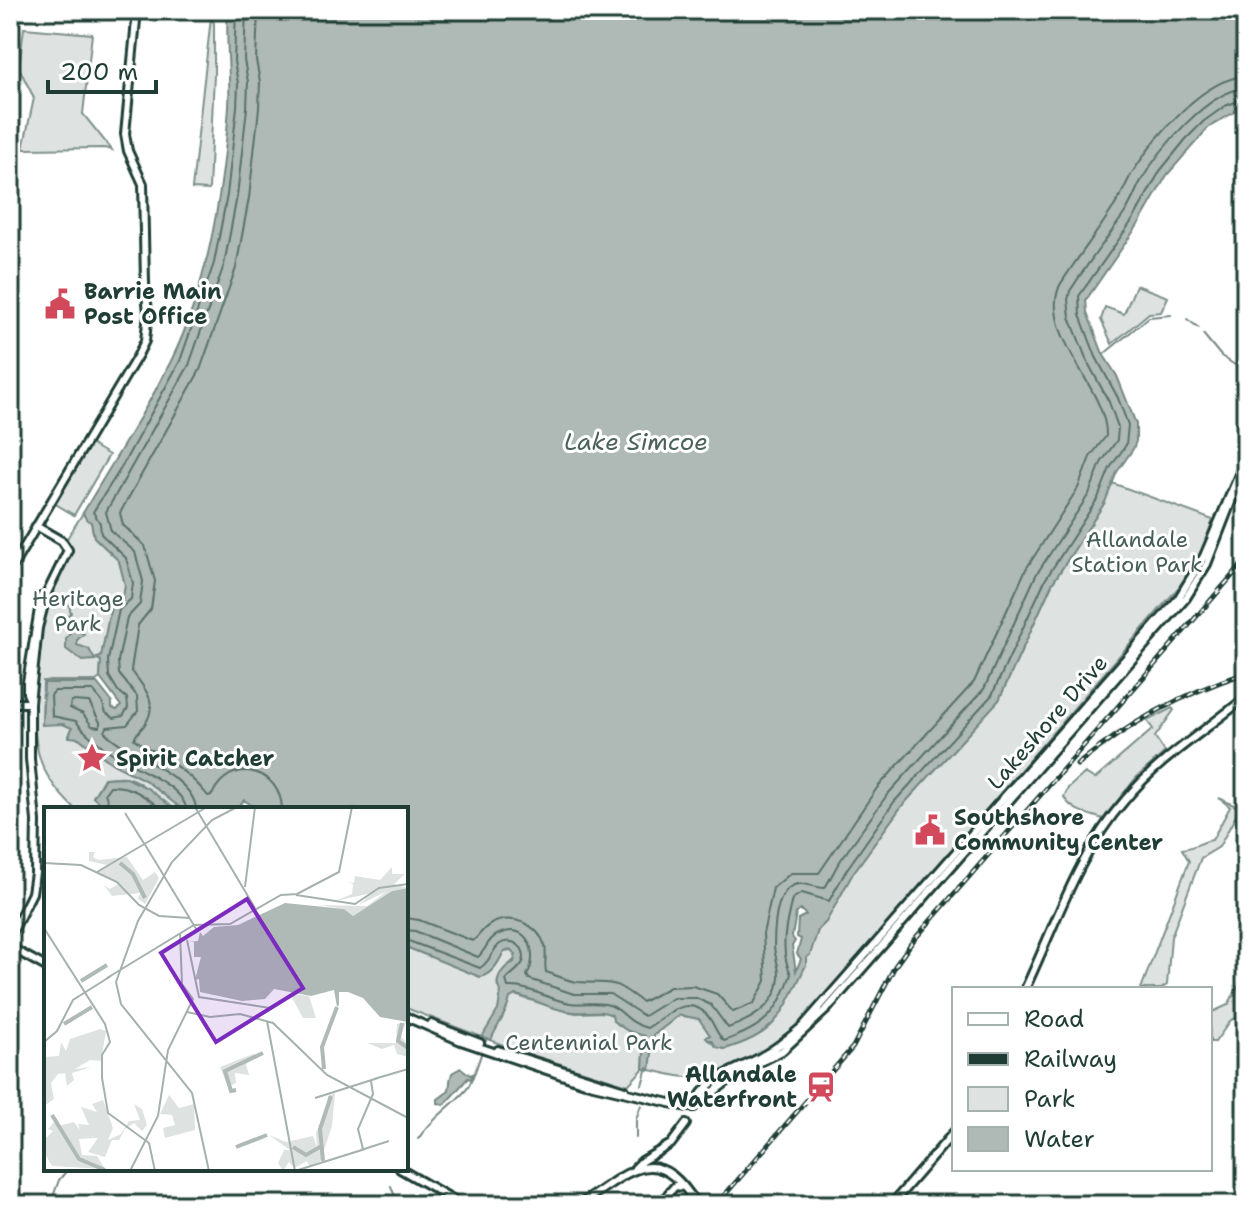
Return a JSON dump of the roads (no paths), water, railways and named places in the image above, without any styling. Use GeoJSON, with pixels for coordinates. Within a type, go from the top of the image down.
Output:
{"type":"FeatureCollection","features":[{"type":"Feature","properties":{"kind":"main road"},"geometry":{"type":"LineString","coordinates":[[10,571],[146,337],[148,313],[143,184],[128,151],[125,134],[137,10]]}},
{"type":"Feature","properties":{"kind":"main road","name":"Lakeshore Drive"},"geometry":{"type":"LineString","coordinates":[[694,1107],[717,1087],[782,1051],[800,1036],[1109,687],[1199,579],[1245,472],[1246,461]]}},
{"type":"Feature","properties":{"kind":"main road","name":"Lakeshore Drive"},"geometry":{"type":"LineString","coordinates":[[694,1107],[698,1097],[712,1082],[738,1066],[760,1058],[803,1026],[1178,599],[1204,556],[1246,461]]}},
{"type":"Feature","properties":{"kind":"main road"},"geometry":{"type":"LineString","coordinates":[[10,937],[32,893],[35,866],[30,701],[44,602],[67,553],[65,543],[36,526]]}},
{"type":"Feature","properties":{"kind":"main road"},"geometry":{"type":"LineString","coordinates":[[1026,987],[1087,856],[1119,807],[1162,762],[1246,697]]}},
{"type":"Feature","properties":{"kind":"main road"},"geometry":{"type":"LineString","coordinates":[[10,703],[30,701]]}},
{"type":"Feature","properties":{"kind":"main road"},"geometry":{"type":"LineString","coordinates":[[35,866],[44,866]]}},
{"type":"Feature","properties":{"kind":"main road"},"geometry":{"type":"LineString","coordinates":[[10,947],[44,966]]}},
{"type":"Feature","properties":{"kind":"main road"},"geometry":{"type":"LineString","coordinates":[[408,1016],[487,1048],[641,1096],[694,1107]]}},
{"type":"Feature","properties":{"kind":"main road"},"geometry":{"type":"LineString","coordinates":[[641,1096],[677,1101],[694,1107]]}},
{"type":"Feature","properties":{"kind":"main road"},"geometry":{"type":"LineString","coordinates":[[578,1205],[671,1144],[686,1124]]}},
{"type":"Feature","properties":{"kind":"main road"},"geometry":{"type":"LineString","coordinates":[[891,1205],[952,1134]]}},
{"type":"Feature","properties":{"kind":"main road"},"geometry":{"type":"LineString","coordinates":[[635,1169],[649,1167],[674,1174],[697,1205]]}},
{"type":"Feature","properties":{"kind":"main road"},"geometry":{"type":"LineString","coordinates":[[404,1171],[456,1201],[476,1205]]}},
{"type":"Feature","properties":{"kind":"main road"},"geometry":{"type":"LineString","coordinates":[[668,1194],[678,1185],[687,1189]]}},
{"type":"Feature","properties":{"kind":"water","name":"Lake Simcoe"},"geometry":{"type":"Polygon","coordinates":[[[228,10],[1246,10],[1246,105],[1208,128],[1167,175],[1140,222],[1086,300],[1087,312],[1103,354],[1117,376],[1136,424],[1133,449],[1117,472],[1105,502],[1052,584],[999,700],[901,807],[853,873],[826,922],[818,930],[806,965],[784,1008],[777,1019],[757,1036],[724,1049],[716,1047],[706,1037],[710,1035],[699,1019],[679,1015],[654,1035],[650,1070],[643,1069],[645,1036],[628,1031],[613,1021],[612,1015],[566,1011],[516,995],[510,998],[491,1040],[482,1037],[498,1010],[500,975],[514,962],[516,954],[510,949],[504,951],[492,970],[480,977],[408,948],[408,807],[254,807],[244,800],[243,807],[179,807],[145,780],[113,764],[79,738],[69,737],[72,728],[63,724],[42,725],[44,683],[97,683],[112,702],[112,708],[117,710],[121,706],[100,678],[101,661],[97,658],[101,657],[111,606],[123,597],[125,585],[119,561],[94,537],[91,522],[83,513],[161,380],[195,301],[218,204],[229,95],[228,10]],[[801,910],[796,913],[792,937],[795,941],[792,946],[796,971],[801,959],[797,954],[801,939],[797,937],[798,919],[806,915],[801,910]]]}},
{"type":"Feature","properties":{"kind":"water"},"geometry":{"type":"Polygon","coordinates":[[[78,629],[84,634],[77,640],[77,645],[89,649],[95,660],[82,661],[66,649],[66,639],[72,630],[78,629]]]}},
{"type":"Feature","properties":{"kind":"water"},"geometry":{"type":"Polygon","coordinates":[[[125,777],[149,789],[172,807],[104,807],[93,797],[105,778],[125,777]]]}},
{"type":"Feature","properties":{"kind":"water"},"geometry":{"type":"Polygon","coordinates":[[[461,1068],[473,1074],[471,1079],[468,1078],[444,1105],[438,1103],[438,1099],[449,1090],[452,1073],[461,1068]]]}},
{"type":"Feature","properties":{"kind":"waterway"},"geometry":{"type":"LineString","coordinates":[[1104,354],[1149,317],[1171,315]]}},
{"type":"Feature","properties":{"kind":"waterway"},"geometry":{"type":"LineString","coordinates":[[1187,319],[1199,328]]}},
{"type":"Feature","properties":{"kind":"waterway"},"geometry":{"type":"LineString","coordinates":[[1203,334],[1221,356],[1246,372]]}},
{"type":"Feature","properties":{"kind":"waterway"},"geometry":{"type":"LineString","coordinates":[[73,630],[65,617],[71,613],[69,605],[74,600]]}},
{"type":"Feature","properties":{"kind":"waterway"},"geometry":{"type":"LineString","coordinates":[[418,1139],[469,1086],[487,1038]]}},
{"type":"Feature","properties":{"kind":"waterway"},"geometry":{"type":"LineString","coordinates":[[642,1085],[647,1067]]}},
{"type":"Feature","properties":{"kind":"waterway"},"geometry":{"type":"LineString","coordinates":[[636,1138],[636,1119],[641,1105]]}},
{"type":"Feature","properties":{"kind":"waterway"},"geometry":{"type":"LineString","coordinates":[[50,1205],[59,1180],[66,1171]]}},
{"type":"Feature","properties":{"kind":"waterway"},"geometry":{"type":"LineString","coordinates":[[391,1186],[398,1205]]}},
{"type":"Feature","properties":{"kind":"railway"},"geometry":{"type":"LineString","coordinates":[[716,1205],[853,1047],[895,966],[912,942],[1246,560]]}},
{"type":"Feature","properties":{"kind":"railway"},"geometry":{"type":"LineString","coordinates":[[1077,765],[1157,711],[1246,673]]}},
{"type":"Feature","properties":{"kind":"place","name":"Barrie Main Post Office"},"geometry":{"type":"Point","coordinates":[60,304]}},
{"type":"Feature","properties":{"kind":"place","name":"Spirit Catcher"},"geometry":{"type":"Point","coordinates":[92,758]}},
{"type":"Feature","properties":{"kind":"place","name":"Southshore Community Center"},"geometry":{"type":"Point","coordinates":[930,830]}},
{"type":"Feature","properties":{"kind":"place","name":"Allandale Waterfront"},"geometry":{"type":"Point","coordinates":[821,1087]}},
{"type":"Feature","properties":{"kind":"park label","name":"Allandale Station Park"},"geometry":{"type":"Point","coordinates":[1137,552]}},
{"type":"Feature","properties":{"kind":"park label","name":"Heritage Park"},"geometry":{"type":"Point","coordinates":[78,610]}},
{"type":"Feature","properties":{"kind":"park label","name":"Centennial Park"},"geometry":{"type":"Point","coordinates":[589,1042]}}]}
